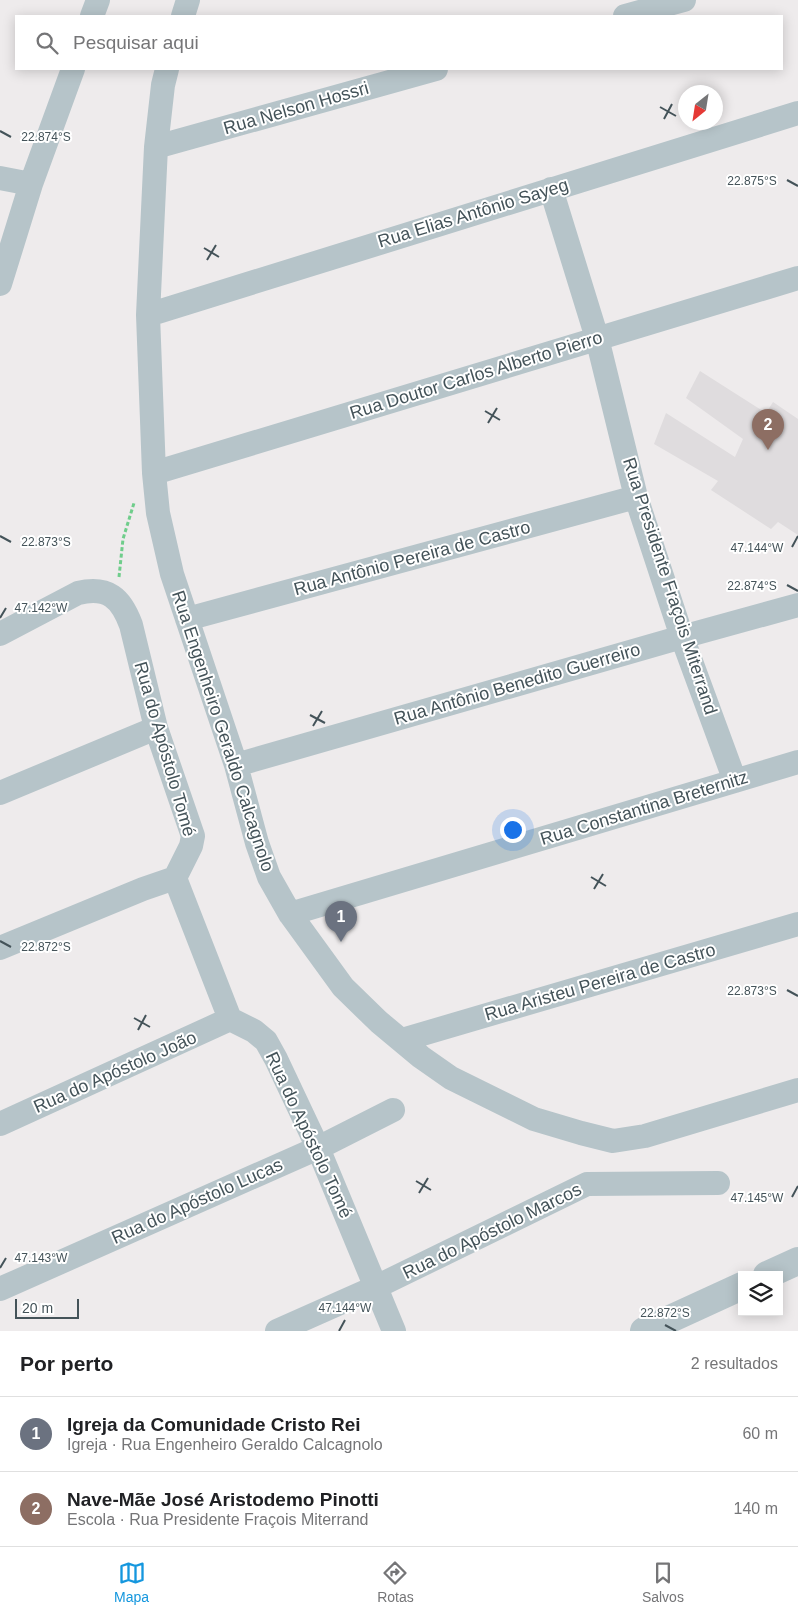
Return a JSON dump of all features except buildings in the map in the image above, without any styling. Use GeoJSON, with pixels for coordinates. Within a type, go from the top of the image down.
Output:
{"type":"FeatureCollection","features":[{"type":"Feature","properties":{"kind":"street"},"geometry":{"type":"LineString","coordinates":[[92,15],[98,0]]}},
{"type":"Feature","properties":{"kind":"street"},"geometry":{"type":"LineString","coordinates":[[183,15],[188,0]]}},
{"type":"Feature","properties":{"kind":"street"},"geometry":{"type":"LineString","coordinates":[[629,15],[684,0]]}},
{"type":"Feature","properties":{"kind":"street"},"geometry":{"type":"LineString","coordinates":[[0,284],[31,184],[73,70]]}},
{"type":"Feature","properties":{"kind":"street","name":"Rua Engenheiro Geraldo Calcagnolo"},"geometry":{"type":"LineString","coordinates":[[167,70],[163,84],[156,147],[148,315],[154,473],[158,513],[172,574],[236,765],[257,843],[269,878],[290,914],[343,987],[379,1022],[421,1057],[451,1078],[534,1118],[613,1141],[645,1136],[798,1090]]}},
{"type":"Feature","properties":{"kind":"street","name":"Rua Nelson Hossri"},"geometry":{"type":"LineString","coordinates":[[156,147],[432,70]]}},
{"type":"Feature","properties":{"kind":"street","name":"Rua Elias Antônio Sayeg"},"geometry":{"type":"LineString","coordinates":[[148,315],[798,113]]}},
{"type":"Feature","properties":{"kind":"street"},"geometry":{"type":"LineString","coordinates":[[0,178],[31,184]]}},
{"type":"Feature","properties":{"kind":"street","name":"Rua Presidente Fraçois Miterrand"},"geometry":{"type":"LineString","coordinates":[[551,189],[597,338],[636,497],[682,637],[735,781]]}},
{"type":"Feature","properties":{"kind":"street","name":"Rua Doutor Carlos Alberto Pierro"},"geometry":{"type":"LineString","coordinates":[[154,473],[798,278]]}},
{"type":"Feature","properties":{"kind":"street","name":"Rua Antônio Pereira de Castro"},"geometry":{"type":"LineString","coordinates":[[187,619],[636,497]]}},
{"type":"Feature","properties":{"kind":"street"},"geometry":{"type":"LineString","coordinates":[[0,634],[78,593],[98,590],[114,597]]}},
{"type":"Feature","properties":{"kind":"street","name":"Rua do Apóstolo Tomé"},"geometry":{"type":"LineString","coordinates":[[114,597],[126,610],[131,625],[156,728],[193,836],[191,846],[175,878]]}},
{"type":"Feature","properties":{"kind":"street","name":"Rua Antônio Benedito Guerreiro"},"geometry":{"type":"LineString","coordinates":[[236,765],[798,605]]}},
{"type":"Feature","properties":{"kind":"street"},"geometry":{"type":"LineString","coordinates":[[0,793],[156,728]]}},
{"type":"Feature","properties":{"kind":"street","name":"Rua Constantina Breternitz"},"geometry":{"type":"LineString","coordinates":[[290,914],[798,762]]}},
{"type":"Feature","properties":{"kind":"street"},"geometry":{"type":"LineString","coordinates":[[0,948],[143,889],[175,878],[230,1019]]}},
{"type":"Feature","properties":{"kind":"street","name":"Rua Aristeu Pereira de Castro"},"geometry":{"type":"LineString","coordinates":[[402,1040],[798,924]]}},
{"type":"Feature","properties":{"kind":"street","name":"Rua do Apóstolo Tomé"},"geometry":{"type":"LineString","coordinates":[[230,1019],[254,1031],[266,1042],[276,1059],[318,1148],[394,1331]]}},
{"type":"Feature","properties":{"kind":"street","name":"Rua do Apóstolo João"},"geometry":{"type":"LineString","coordinates":[[0,1124],[230,1019]]}},
{"type":"Feature","properties":{"kind":"street","name":"Rua do Apóstolo Lucas"},"geometry":{"type":"LineString","coordinates":[[0,1289],[318,1148],[393,1110]]}},
{"type":"Feature","properties":{"kind":"street","name":"Rua do Apóstolo Marcos"},"geometry":{"type":"LineString","coordinates":[[277,1331],[376,1287],[587,1184],[718,1183]]}},
{"type":"Feature","properties":{"kind":"street"},"geometry":{"type":"LineString","coordinates":[[777,1271],[798,1261]]}},
{"type":"Feature","properties":{"kind":"street"},"geometry":{"type":"LineString","coordinates":[[644,1331],[738,1288]]}},
{"type":"Feature","properties":{"kind":"path"},"geometry":{"type":"LineString","coordinates":[[114,597],[119,578],[123,539],[130,514],[139,491],[154,473]]}},
{"type":"Feature","properties":{"kind":"shaded area"},"geometry":{"type":"Polygon","coordinates":[[[700,371],[766,413],[773,402],[798,419],[798,535],[778,522],[771,529],[711,490],[718,481],[654,444],[666,413],[735,457],[743,439],[686,398],[700,371]]]}},
{"type":"Feature","properties":{"kind":"place","name":"Nave-Mãe José Aristodemo Pinotti"},"geometry":{"type":"Point","coordinates":[768,450]}},
{"type":"Feature","properties":{"kind":"place","name":"Igreja da Comunidade Cristo Rei"},"geometry":{"type":"Point","coordinates":[341,942]}}]}
